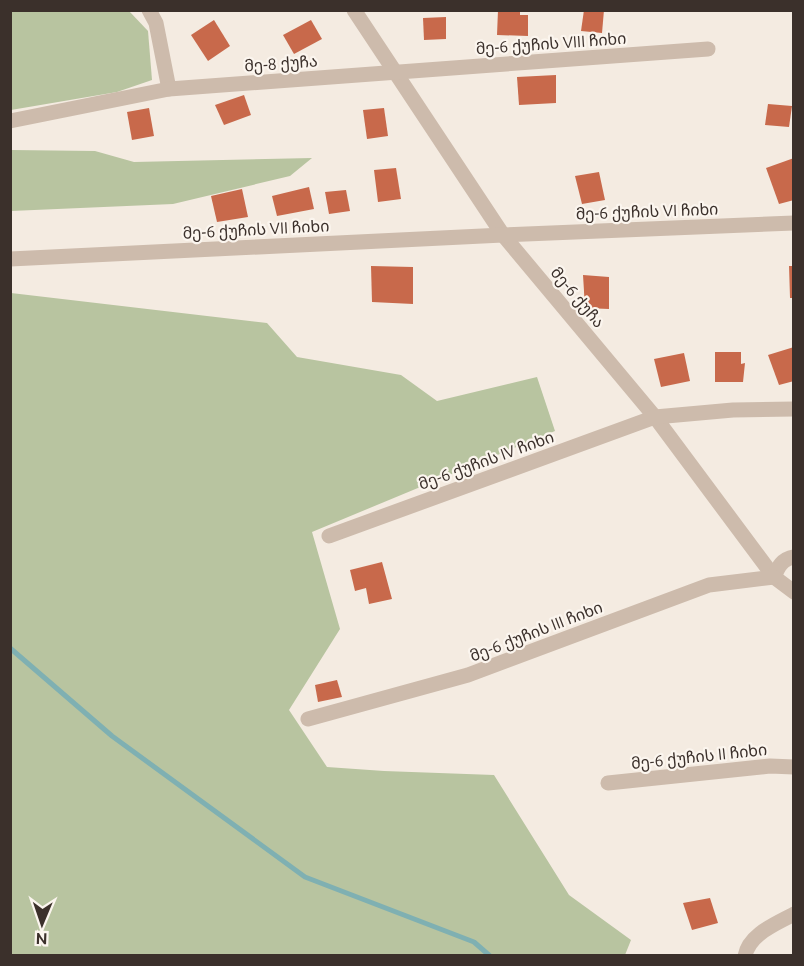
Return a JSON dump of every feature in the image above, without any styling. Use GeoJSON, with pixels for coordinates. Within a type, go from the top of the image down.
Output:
{"type":"FeatureCollection","features":[{"type":"Feature","properties":{"kind":"street"},"geometry":{"type":"LineString","coordinates":[[149,10],[156,23],[169,89]]}},
{"type":"Feature","properties":{"kind":"street","name":"მე-6 ქუჩა"},"geometry":{"type":"LineString","coordinates":[[358,12],[503,235],[655,417],[774,577],[794,592]]}},
{"type":"Feature","properties":{"kind":"street","name":"მე-6 ქუჩის VIII ჩიხი"},"geometry":{"type":"LineString","coordinates":[[396,73],[708,49]]}},
{"type":"Feature","properties":{"kind":"street","name":"მე-8 ქუჩა"},"geometry":{"type":"LineString","coordinates":[[10,121],[169,89],[396,73]]}},
{"type":"Feature","properties":{"kind":"street","name":"მე-6 ქუჩის VI ჩიხი"},"geometry":{"type":"LineString","coordinates":[[503,235],[794,223]]}},
{"type":"Feature","properties":{"kind":"street","name":"მე-6 ქუჩის VII ჩიხი"},"geometry":{"type":"LineString","coordinates":[[10,259],[503,235]]}},
{"type":"Feature","properties":{"kind":"street","name":"მე-6 ქუჩის IV ჩიხი"},"geometry":{"type":"LineString","coordinates":[[329,536],[655,417],[733,410],[794,409]]}},
{"type":"Feature","properties":{"kind":"street"},"geometry":{"type":"LineString","coordinates":[[774,577],[778,566],[788,558],[794,557]]}},
{"type":"Feature","properties":{"kind":"street","name":"მე-6 ქუჩის III ჩიხი"},"geometry":{"type":"LineString","coordinates":[[308,718],[468,675],[709,585],[774,577]]}},
{"type":"Feature","properties":{"kind":"street","name":"მე-6 ქუჩის II ჩიხი"},"geometry":{"type":"LineString","coordinates":[[608,783],[770,766],[794,767]]}},
{"type":"Feature","properties":{"kind":"street"},"geometry":{"type":"LineString","coordinates":[[745,956],[746,950],[760,933],[794,914]]}},
{"type":"Feature","properties":{"kind":"green space"},"geometry":{"type":"Polygon","coordinates":[[[11,11],[129,11],[148,31],[152,80],[117,92],[11,110],[11,11]]]}},
{"type":"Feature","properties":{"kind":"green space"},"geometry":{"type":"Polygon","coordinates":[[[11,150],[95,151],[134,162],[312,158],[290,176],[173,204],[11,211],[11,150]]]}},
{"type":"Feature","properties":{"kind":"green space"},"geometry":{"type":"Polygon","coordinates":[[[11,293],[267,323],[297,357],[401,375],[437,401],[537,377],[555,431],[312,532],[340,629],[289,710],[327,767],[494,775],[569,895],[631,940],[625,955],[11,955],[11,293]]]}},
{"type":"Feature","properties":{"kind":"building"},"geometry":{"type":"Polygon","coordinates":[[[498,10],[520,10],[520,15],[528,15],[528,36],[497,35],[498,10]]]}},
{"type":"Feature","properties":{"kind":"building"},"geometry":{"type":"Polygon","coordinates":[[[584,10],[604,10],[602,33],[581,31],[584,10]]]}},
{"type":"Feature","properties":{"kind":"building"},"geometry":{"type":"Polygon","coordinates":[[[446,17],[446,39],[424,40],[423,18],[446,17]]]}},
{"type":"Feature","properties":{"kind":"building"},"geometry":{"type":"Polygon","coordinates":[[[214,20],[230,46],[208,61],[191,35],[214,20]]]}},
{"type":"Feature","properties":{"kind":"building"},"geometry":{"type":"Polygon","coordinates":[[[311,20],[322,39],[294,54],[283,35],[311,20]]]}},
{"type":"Feature","properties":{"kind":"building"},"geometry":{"type":"Polygon","coordinates":[[[556,75],[556,103],[519,105],[517,77],[556,75]]]}},
{"type":"Feature","properties":{"kind":"building"},"geometry":{"type":"Polygon","coordinates":[[[244,95],[251,115],[224,125],[215,105],[244,95]]]}},
{"type":"Feature","properties":{"kind":"building"},"geometry":{"type":"Polygon","coordinates":[[[768,104],[792,106],[789,127],[765,125],[768,104]]]}},
{"type":"Feature","properties":{"kind":"building"},"geometry":{"type":"Polygon","coordinates":[[[149,108],[154,136],[132,140],[127,112],[149,108]]]}},
{"type":"Feature","properties":{"kind":"building"},"geometry":{"type":"Polygon","coordinates":[[[384,108],[388,136],[367,139],[363,110],[384,108]]]}},
{"type":"Feature","properties":{"kind":"building"},"geometry":{"type":"Polygon","coordinates":[[[794,158],[794,200],[779,204],[766,168],[794,158]]]}},
{"type":"Feature","properties":{"kind":"building"},"geometry":{"type":"Polygon","coordinates":[[[396,168],[401,199],[378,202],[374,170],[396,168]]]}},
{"type":"Feature","properties":{"kind":"building"},"geometry":{"type":"Polygon","coordinates":[[[599,172],[605,200],[582,204],[575,176],[599,172]]]}},
{"type":"Feature","properties":{"kind":"building"},"geometry":{"type":"Polygon","coordinates":[[[309,187],[314,209],[277,216],[272,196],[309,187]]]}},
{"type":"Feature","properties":{"kind":"building"},"geometry":{"type":"Polygon","coordinates":[[[242,189],[248,217],[217,222],[211,196],[242,189]]]}},
{"type":"Feature","properties":{"kind":"building"},"geometry":{"type":"Polygon","coordinates":[[[346,190],[350,211],[329,214],[325,192],[346,190]]]}},
{"type":"Feature","properties":{"kind":"building"},"geometry":{"type":"Polygon","coordinates":[[[371,266],[413,267],[413,304],[372,302],[371,266]]]}},
{"type":"Feature","properties":{"kind":"building"},"geometry":{"type":"Polygon","coordinates":[[[789,266],[794,266],[794,298],[790,298],[789,266]]]}},
{"type":"Feature","properties":{"kind":"building"},"geometry":{"type":"Polygon","coordinates":[[[583,275],[609,277],[609,309],[585,308],[583,275]]]}},
{"type":"Feature","properties":{"kind":"building"},"geometry":{"type":"Polygon","coordinates":[[[794,347],[794,381],[779,385],[768,355],[794,347]]]}},
{"type":"Feature","properties":{"kind":"building"},"geometry":{"type":"Polygon","coordinates":[[[715,352],[741,352],[741,364],[745,363],[743,382],[715,382],[715,352]]]}},
{"type":"Feature","properties":{"kind":"building"},"geometry":{"type":"Polygon","coordinates":[[[684,353],[690,381],[661,387],[654,359],[684,353]]]}},
{"type":"Feature","properties":{"kind":"building"},"geometry":{"type":"Polygon","coordinates":[[[382,562],[392,599],[369,604],[366,588],[355,591],[350,570],[382,562]]]}},
{"type":"Feature","properties":{"kind":"building"},"geometry":{"type":"Polygon","coordinates":[[[337,680],[342,697],[318,702],[315,685],[337,680]]]}},
{"type":"Feature","properties":{"kind":"building"},"geometry":{"type":"Polygon","coordinates":[[[710,898],[718,923],[692,930],[683,903],[710,898]]]}},
{"type":"Feature","properties":{"kind":"waterway"},"geometry":{"type":"LineString","coordinates":[[10,648],[112,736],[305,877],[474,942],[490,956]]}}]}
